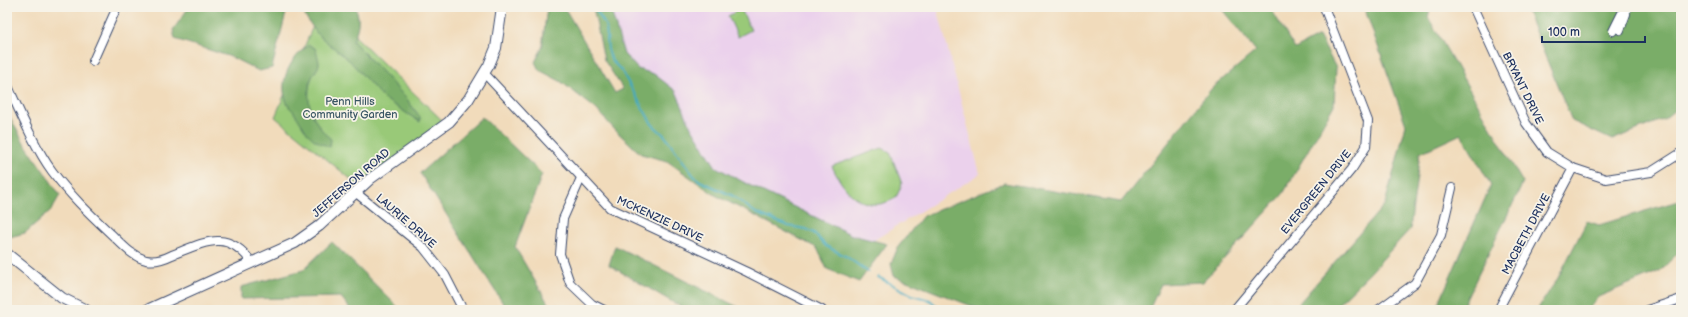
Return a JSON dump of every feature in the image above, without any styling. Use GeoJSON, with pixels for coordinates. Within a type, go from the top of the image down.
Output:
{"type":"FeatureCollection","features":[{"type":"Feature","properties":{"kind":"street"},"geometry":{"type":"LineString","coordinates":[[93,61],[117,7]]}},
{"type":"Feature","properties":{"kind":"street","name":"JEFFERSON ROAD"},"geometry":{"type":"LineString","coordinates":[[147,310],[295,243],[307,235],[355,192],[386,167],[449,122],[468,100],[485,74],[496,48],[502,7]]}},
{"type":"Feature","properties":{"kind":"street","name":"EVERGREEN DRIVE"},"geometry":{"type":"LineString","coordinates":[[1234,310],[1352,169],[1366,147],[1368,121],[1324,7]]}},
{"type":"Feature","properties":{"kind":"street","name":"BRYANT DRIVE"},"geometry":{"type":"LineString","coordinates":[[1473,7],[1526,123],[1547,152],[1573,168],[1606,179],[1651,172],[1681,153]]}},
{"type":"Feature","properties":{"kind":"street"},"geometry":{"type":"LineString","coordinates":[[1616,31],[1628,8]]}},
{"type":"Feature","properties":{"kind":"street","name":"MCKENZIE DRIVE"},"geometry":{"type":"LineString","coordinates":[[485,74],[610,208],[747,272],[822,310]]}},
{"type":"Feature","properties":{"kind":"street"},"geometry":{"type":"LineString","coordinates":[[7,84],[51,170],[78,202],[132,254],[145,260],[155,261],[203,242],[223,241],[239,248],[252,263]]}},
{"type":"Feature","properties":{"kind":"street","name":"MACBETH DRIVE"},"geometry":{"type":"LineString","coordinates":[[1498,310],[1573,168]]}},
{"type":"Feature","properties":{"kind":"street"},"geometry":{"type":"LineString","coordinates":[[581,178],[563,219],[560,254],[570,283],[592,304],[604,310]]}},
{"type":"Feature","properties":{"kind":"street"},"geometry":{"type":"LineString","coordinates":[[1378,310],[1415,283],[1441,235],[1452,188]]}},
{"type":"Feature","properties":{"kind":"street","name":"LAURIE DRIVE"},"geometry":{"type":"LineString","coordinates":[[355,192],[423,247],[445,275],[463,310]]}},
{"type":"Feature","properties":{"kind":"street"},"geometry":{"type":"LineString","coordinates":[[7,254],[62,298],[86,310]]}},
{"type":"Feature","properties":{"kind":"street"},"geometry":{"type":"LineString","coordinates":[[1647,310],[1681,299]]}},
{"type":"Feature","properties":{"kind":"shaded area"},"geometry":{"type":"Polygon","coordinates":[[[593,7],[937,7],[980,174],[847,257],[694,176],[593,7]]]}},
{"type":"Feature","properties":{"kind":"green space"},"geometry":{"type":"Polygon","coordinates":[[[189,7],[285,7],[286,13],[272,68],[259,71],[231,57],[175,39],[173,30],[189,7]]]}},
{"type":"Feature","properties":{"kind":"green space"},"geometry":{"type":"Polygon","coordinates":[[[306,7],[355,7],[358,16],[358,24],[353,41],[406,98],[420,117],[420,122],[383,98],[350,61],[318,35],[305,16],[306,7]]]}},
{"type":"Feature","properties":{"kind":"green space","name":"Penn Hills Community Garden"},"geometry":{"type":"Polygon","coordinates":[[[321,7],[325,7],[446,124],[358,185],[275,117],[321,7]]]}},
{"type":"Feature","properties":{"kind":"green space"},"geometry":{"type":"Polygon","coordinates":[[[547,7],[564,7],[615,93],[623,89],[604,60],[593,7],[610,7],[624,54],[638,69],[654,74],[676,91],[690,125],[716,167],[749,185],[852,235],[887,244],[859,282],[827,269],[817,248],[715,195],[667,161],[641,154],[615,130],[596,109],[560,81],[539,70],[535,62],[542,48],[547,7]]]}},
{"type":"Feature","properties":{"kind":"green space"},"geometry":{"type":"Polygon","coordinates":[[[1220,7],[1270,7],[1295,49],[1319,36],[1336,68],[1334,105],[1283,194],[1203,282],[1161,284],[1149,310],[982,310],[894,276],[891,264],[898,247],[923,216],[1004,183],[1121,202],[1212,88],[1256,51],[1220,7]]]}},
{"type":"Feature","properties":{"kind":"green space"},"geometry":{"type":"Polygon","coordinates":[[[1364,7],[1431,7],[1428,17],[1523,183],[1461,310],[1443,310],[1437,307],[1491,185],[1461,134],[1420,153],[1410,229],[1369,274],[1332,310],[1293,310],[1385,204],[1406,125],[1364,7]]]}},
{"type":"Feature","properties":{"kind":"green space"},"geometry":{"type":"Polygon","coordinates":[[[1525,7],[1681,7],[1681,105],[1664,119],[1612,140],[1572,121],[1525,7]]]}},
{"type":"Feature","properties":{"kind":"green space"},"geometry":{"type":"Polygon","coordinates":[[[741,9],[751,30],[738,37],[728,16],[741,9]]]}},
{"type":"Feature","properties":{"kind":"green space"},"geometry":{"type":"Polygon","coordinates":[[[309,45],[315,48],[319,65],[309,86],[309,103],[311,111],[319,126],[331,139],[330,147],[322,144],[309,135],[289,107],[285,98],[284,81],[290,65],[309,45]]]}},
{"type":"Feature","properties":{"kind":"green space"},"geometry":{"type":"Polygon","coordinates":[[[7,112],[23,141],[60,195],[52,209],[25,233],[10,237],[7,235],[7,112]]]}},
{"type":"Feature","properties":{"kind":"green space"},"geometry":{"type":"Polygon","coordinates":[[[482,117],[542,174],[515,247],[552,310],[507,310],[420,173],[482,117]]]}},
{"type":"Feature","properties":{"kind":"green space"},"geometry":{"type":"Polygon","coordinates":[[[882,148],[890,152],[902,184],[896,197],[890,201],[880,204],[871,204],[857,199],[850,194],[840,181],[832,166],[882,148]]]}},
{"type":"Feature","properties":{"kind":"green space"},"geometry":{"type":"Polygon","coordinates":[[[1681,200],[1681,250],[1660,271],[1598,297],[1588,310],[1537,310],[1558,278],[1587,221],[1599,225],[1681,200]]]}},
{"type":"Feature","properties":{"kind":"green space"},"geometry":{"type":"Polygon","coordinates":[[[332,242],[401,310],[351,310],[341,297],[241,299],[241,287],[303,270],[332,242]]]}},
{"type":"Feature","properties":{"kind":"green space"},"geometry":{"type":"Polygon","coordinates":[[[615,246],[744,310],[686,310],[609,265],[615,246]]]}},
{"type":"Feature","properties":{"kind":"waterway"},"geometry":{"type":"LineString","coordinates":[[594,7],[606,26],[608,50],[612,61],[621,70],[652,124],[665,136],[694,176],[700,181],[733,196],[756,213],[788,226],[806,229],[814,233],[826,246],[847,257],[868,272]]}},
{"type":"Feature","properties":{"kind":"waterway"},"geometry":{"type":"LineString","coordinates":[[878,277],[912,295],[930,300],[940,309]]}}]}
